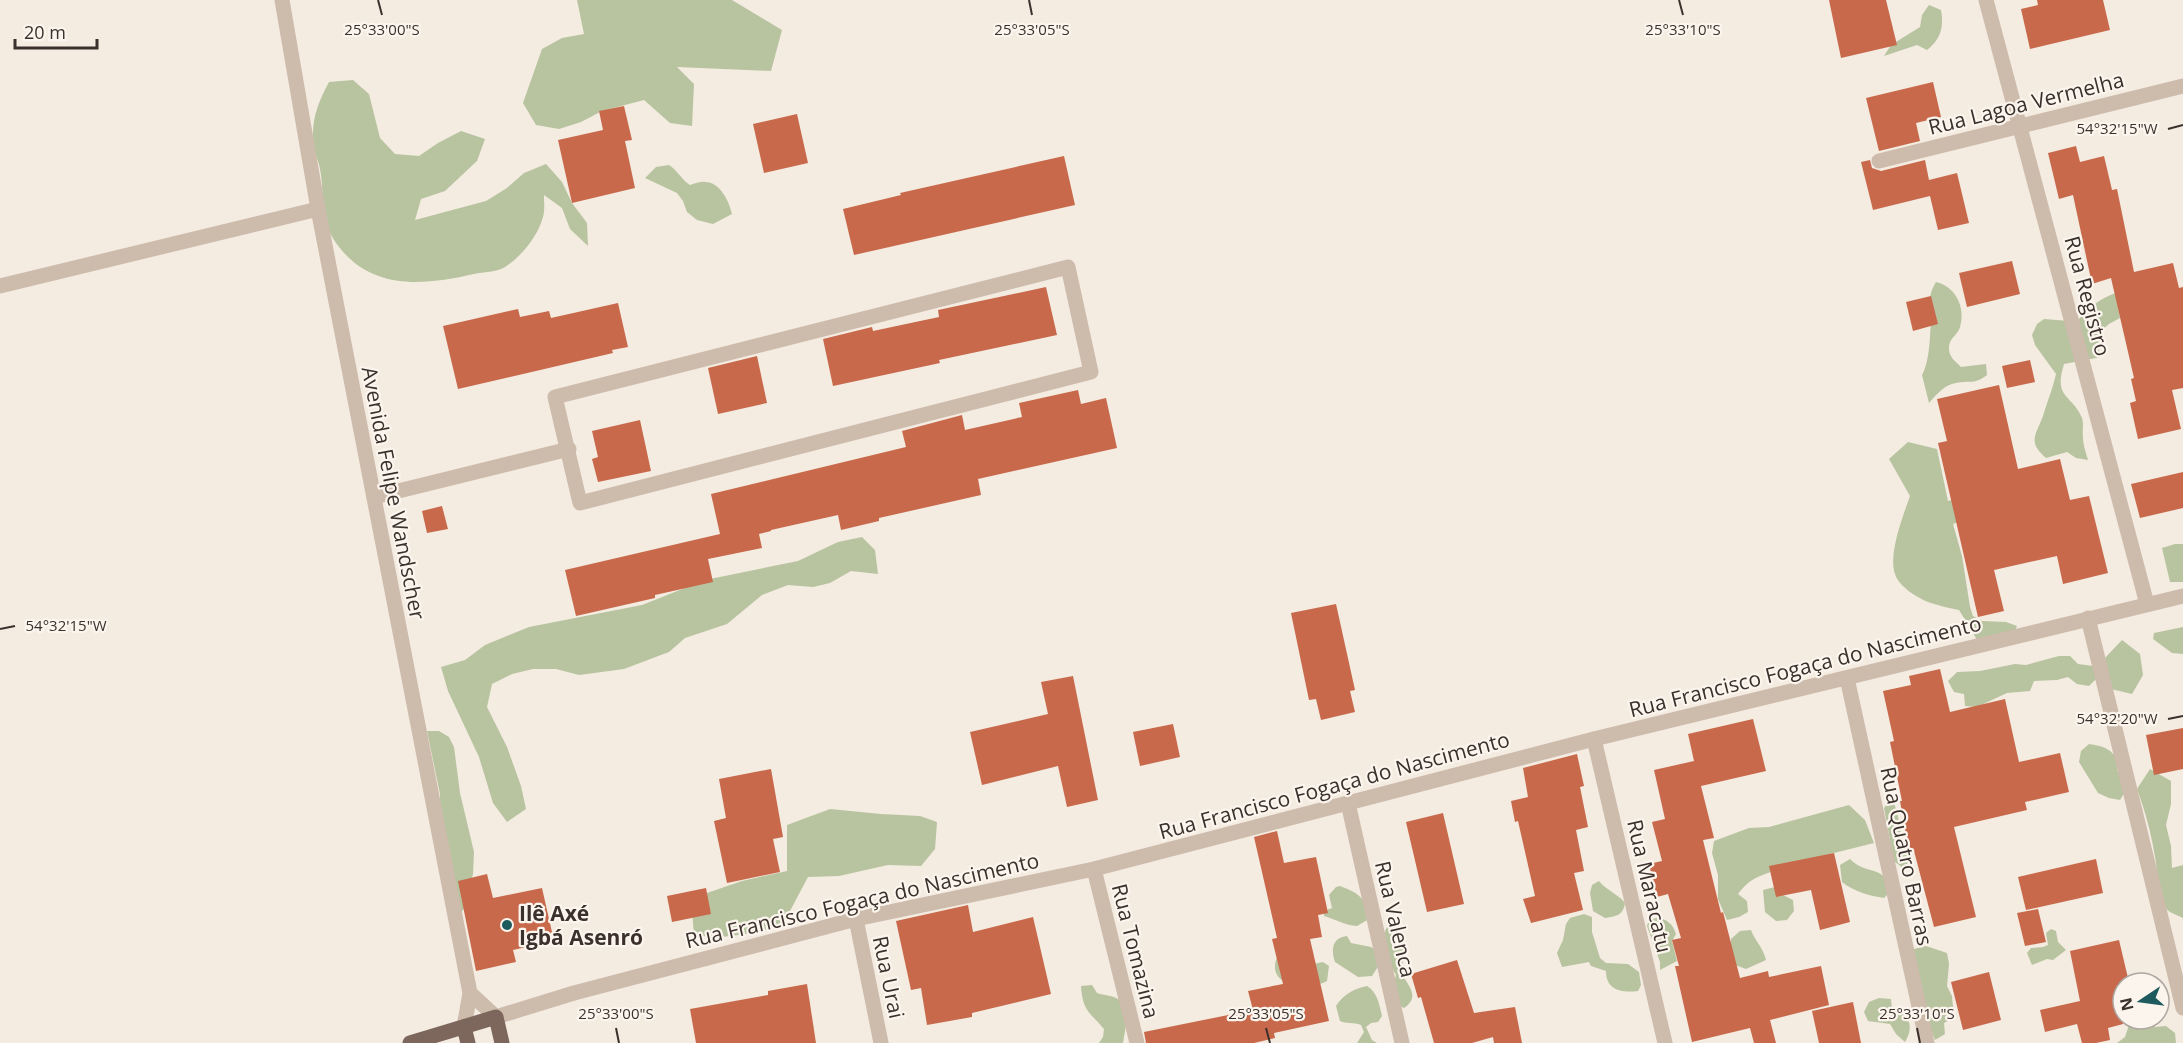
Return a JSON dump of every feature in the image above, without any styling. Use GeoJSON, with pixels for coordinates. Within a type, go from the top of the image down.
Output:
{"type":"FeatureCollection","features":[{"type":"Feature","properties":{"kind":"main road"},"geometry":{"type":"LineString","coordinates":[[410,1043],[496,1017],[502,1043]]}},
{"type":"Feature","properties":{"kind":"main road","name":"Avenida Felipe Wandscher"},"geometry":{"type":"LineString","coordinates":[[464,1027],[468,1043]]}},
{"type":"Feature","properties":{"kind":"street","name":"Avenida Felipe Wandscher"},"geometry":{"type":"LineString","coordinates":[[282,0],[318,208],[471,993],[464,1027]]}},
{"type":"Feature","properties":{"kind":"street","name":"Rua Registro"},"geometry":{"type":"LineString","coordinates":[[1986,0],[2147,604]]}},
{"type":"Feature","properties":{"kind":"street","name":"Rua Lagoa Vermelha"},"geometry":{"type":"LineString","coordinates":[[1879,161],[2183,86]]}},
{"type":"Feature","properties":{"kind":"street"},"geometry":{"type":"LineString","coordinates":[[0,286],[318,208]]}},
{"type":"Feature","properties":{"kind":"street"},"geometry":{"type":"LineString","coordinates":[[1068,267],[1091,372],[580,503],[568,449],[555,397],[1068,267]]}},
{"type":"Feature","properties":{"kind":"street"},"geometry":{"type":"LineString","coordinates":[[374,497],[568,449]]}},
{"type":"Feature","properties":{"kind":"street","name":"Rua Francisco Fogaça do Nascimento"},"geometry":{"type":"LineString","coordinates":[[496,1017],[574,993],[856,919],[1094,869],[1594,739],[2183,596]]}},
{"type":"Feature","properties":{"kind":"street"},"geometry":{"type":"LineString","coordinates":[[2088,618],[2183,1008]]}},
{"type":"Feature","properties":{"kind":"street","name":"Rua Quatro Barras"},"geometry":{"type":"LineString","coordinates":[[1847,678],[1926,1043]]}},
{"type":"Feature","properties":{"kind":"street","name":"Rua Maracatu"},"geometry":{"type":"LineString","coordinates":[[1594,739],[1665,1043]]}},
{"type":"Feature","properties":{"kind":"street","name":"Rua Valenca"},"geometry":{"type":"LineString","coordinates":[[1348,804],[1402,1043]]}},
{"type":"Feature","properties":{"kind":"street","name":"Rua Tomazina"},"geometry":{"type":"LineString","coordinates":[[1094,869],[1137,1043]]}},
{"type":"Feature","properties":{"kind":"street","name":"Rua Urai"},"geometry":{"type":"LineString","coordinates":[[856,919],[881,1043]]}},
{"type":"Feature","properties":{"kind":"street"},"geometry":{"type":"LineString","coordinates":[[471,993],[496,1017]]}},
{"type":"Feature","properties":{"kind":"green space"},"geometry":{"type":"Polygon","coordinates":[[[577,0],[732,0],[782,30],[771,71],[677,67],[694,84],[692,126],[670,123],[644,100],[602,111],[581,122],[559,129],[536,125],[523,103],[542,49],[562,38],[584,34],[577,0]]]}},
{"type":"Feature","properties":{"kind":"green space"},"geometry":{"type":"Polygon","coordinates":[[[1929,5],[1941,10],[1942,27],[1936,42],[1927,50],[1917,45],[1884,56],[1891,45],[1920,27],[1922,15],[1929,5]]]}},
{"type":"Feature","properties":{"kind":"green space"},"geometry":{"type":"Polygon","coordinates":[[[353,80],[369,94],[380,138],[395,154],[419,156],[461,131],[485,139],[477,161],[445,191],[421,199],[415,220],[486,201],[507,188],[524,173],[546,164],[562,182],[572,203],[587,223],[588,246],[570,229],[562,208],[544,195],[544,214],[533,239],[523,252],[502,269],[435,281],[415,282],[397,281],[363,269],[348,257],[329,231],[324,214],[321,179],[313,138],[316,113],[329,82],[353,80]]]}},
{"type":"Feature","properties":{"kind":"green space"},"geometry":{"type":"Polygon","coordinates":[[[669,165],[690,185],[703,182],[715,185],[726,198],[732,214],[713,224],[697,220],[687,212],[677,193],[645,178],[656,167],[669,165]]]}},
{"type":"Feature","properties":{"kind":"green space"},"geometry":{"type":"Polygon","coordinates":[[[1936,282],[1949,288],[1960,305],[1959,330],[1949,344],[1951,356],[1961,367],[1986,364],[1987,375],[1975,381],[1948,386],[1929,403],[1922,375],[1929,347],[1930,296],[1936,282]]]}},
{"type":"Feature","properties":{"kind":"green space"},"geometry":{"type":"Polygon","coordinates":[[[2116,293],[2120,318],[2099,333],[2098,346],[2101,357],[2064,364],[2061,375],[2062,390],[2082,418],[2088,460],[2076,458],[2067,452],[2046,458],[2037,447],[2035,438],[2056,374],[2035,345],[2032,335],[2037,324],[2044,319],[2069,321],[2079,319],[2096,303],[2116,293]]]}},
{"type":"Feature","properties":{"kind":"green space"},"geometry":{"type":"Polygon","coordinates":[[[1908,442],[1937,449],[1948,501],[1972,495],[1966,519],[1953,524],[1962,556],[1970,607],[1973,616],[1982,621],[2006,622],[2017,626],[2013,636],[1979,643],[1959,610],[1921,599],[1897,579],[1893,556],[1900,524],[1910,496],[1889,459],[1908,442]]]}},
{"type":"Feature","properties":{"kind":"green space"},"geometry":{"type":"Polygon","coordinates":[[[862,537],[875,550],[878,574],[851,571],[830,583],[813,587],[788,585],[762,595],[727,624],[685,638],[669,652],[624,669],[579,675],[556,669],[533,669],[512,674],[492,684],[487,707],[507,747],[521,786],[526,809],[507,822],[493,803],[479,757],[448,691],[441,667],[465,660],[485,645],[529,627],[642,605],[705,580],[798,561],[838,542],[862,537]]]}},
{"type":"Feature","properties":{"kind":"green space"},"geometry":{"type":"Polygon","coordinates":[[[2183,544],[2183,582],[2170,582],[2162,548],[2183,544]]]}},
{"type":"Feature","properties":{"kind":"green space"},"geometry":{"type":"Polygon","coordinates":[[[2183,627],[2183,654],[2172,653],[2153,639],[2154,633],[2183,627]]]}},
{"type":"Feature","properties":{"kind":"green space"},"geometry":{"type":"Polygon","coordinates":[[[2122,640],[2140,654],[2143,675],[2132,694],[2111,689],[2105,658],[2122,640]]]}},
{"type":"Feature","properties":{"kind":"green space"},"geometry":{"type":"Polygon","coordinates":[[[2059,656],[2070,656],[2078,664],[2101,667],[2097,678],[2089,686],[2077,684],[2068,677],[2034,681],[2030,691],[2007,693],[1977,707],[1965,706],[1964,694],[1954,692],[1948,681],[1957,672],[1980,671],[2015,664],[2026,665],[2059,656]]]}},
{"type":"Feature","properties":{"kind":"green space"},"geometry":{"type":"Polygon","coordinates":[[[427,731],[439,731],[449,737],[454,747],[460,793],[474,852],[473,874],[464,909],[456,917],[440,794],[427,731]]]}},
{"type":"Feature","properties":{"kind":"green space"},"geometry":{"type":"Polygon","coordinates":[[[2089,744],[2106,748],[2118,760],[2117,770],[2126,790],[2120,800],[2098,793],[2079,762],[2081,751],[2089,744]]]}},
{"type":"Feature","properties":{"kind":"green space"},"geometry":{"type":"Polygon","coordinates":[[[2150,769],[2171,781],[2171,804],[2166,825],[2171,846],[2172,868],[2183,865],[2183,918],[2160,904],[2153,845],[2137,789],[2150,769]]]}},
{"type":"Feature","properties":{"kind":"green space"},"geometry":{"type":"Polygon","coordinates":[[[1891,799],[1895,805],[1902,836],[1910,848],[1910,859],[1904,869],[1894,861],[1884,808],[1891,799]]]}},
{"type":"Feature","properties":{"kind":"green space"},"geometry":{"type":"Polygon","coordinates":[[[1849,805],[1865,820],[1874,843],[1782,866],[1754,879],[1738,894],[1747,901],[1748,912],[1727,920],[1718,899],[1718,875],[1712,853],[1714,841],[1749,828],[1769,827],[1849,805]]]}},
{"type":"Feature","properties":{"kind":"green space"},"geometry":{"type":"Polygon","coordinates":[[[830,809],[920,816],[937,822],[935,849],[921,866],[888,865],[839,876],[808,877],[782,926],[728,936],[694,935],[692,911],[707,893],[742,881],[787,871],[787,825],[830,809]]]}},
{"type":"Feature","properties":{"kind":"green space"},"geometry":{"type":"Polygon","coordinates":[[[1850,859],[1862,867],[1879,873],[1892,890],[1884,898],[1862,893],[1842,882],[1840,865],[1850,859]]]}},
{"type":"Feature","properties":{"kind":"green space"},"geometry":{"type":"Polygon","coordinates":[[[1599,881],[1625,903],[1623,911],[1618,915],[1605,918],[1593,911],[1590,893],[1592,885],[1599,881]]]}},
{"type":"Feature","properties":{"kind":"green space"},"geometry":{"type":"Polygon","coordinates":[[[1340,886],[1361,897],[1369,919],[1357,926],[1324,916],[1324,911],[1332,908],[1329,895],[1340,886]]]}},
{"type":"Feature","properties":{"kind":"green space"},"geometry":{"type":"Polygon","coordinates":[[[1775,887],[1783,895],[1793,900],[1794,911],[1787,920],[1776,921],[1765,912],[1763,890],[1775,887]]]}},
{"type":"Feature","properties":{"kind":"green space"},"geometry":{"type":"Polygon","coordinates":[[[1584,914],[1592,917],[1592,932],[1600,958],[1606,963],[1628,964],[1639,972],[1641,985],[1638,991],[1616,989],[1609,982],[1606,971],[1591,966],[1589,962],[1562,967],[1557,953],[1563,940],[1566,924],[1570,918],[1584,914]]]}},
{"type":"Feature","properties":{"kind":"green space"},"geometry":{"type":"Polygon","coordinates":[[[1657,918],[1669,923],[1676,934],[1672,941],[1677,961],[1660,970],[1660,962],[1647,926],[1649,920],[1657,918]]]}},
{"type":"Feature","properties":{"kind":"green space"},"geometry":{"type":"Polygon","coordinates":[[[1392,922],[1398,924],[1403,937],[1405,958],[1401,973],[1412,991],[1412,1000],[1404,1008],[1398,1005],[1394,983],[1396,975],[1384,940],[1387,927],[1392,922]]]}},
{"type":"Feature","properties":{"kind":"green space"},"geometry":{"type":"Polygon","coordinates":[[[2051,929],[2056,931],[2058,942],[2066,950],[2053,960],[2047,959],[2032,965],[2027,953],[2031,948],[2048,945],[2046,933],[2051,929]]]}},
{"type":"Feature","properties":{"kind":"green space"},"geometry":{"type":"Polygon","coordinates":[[[1751,930],[1766,960],[1746,969],[1735,965],[1731,951],[1731,939],[1740,931],[1751,930]]]}},
{"type":"Feature","properties":{"kind":"green space"},"geometry":{"type":"Polygon","coordinates":[[[1347,936],[1351,943],[1371,947],[1377,951],[1379,965],[1372,976],[1358,977],[1335,962],[1334,945],[1338,939],[1347,936]]]}},
{"type":"Feature","properties":{"kind":"green space"},"geometry":{"type":"Polygon","coordinates":[[[1926,946],[1947,953],[1949,964],[1947,986],[1952,996],[1954,1018],[1944,1023],[1945,1034],[1935,1040],[1906,956],[1914,949],[1926,946]]]}},
{"type":"Feature","properties":{"kind":"green space"},"geometry":{"type":"Polygon","coordinates":[[[1278,955],[1309,965],[1323,962],[1329,966],[1327,981],[1309,986],[1289,984],[1277,974],[1275,965],[1278,955]]]}},
{"type":"Feature","properties":{"kind":"green space"},"geometry":{"type":"Polygon","coordinates":[[[1092,985],[1097,993],[1116,998],[1124,1006],[1126,1025],[1123,1043],[1099,1043],[1104,1029],[1088,1010],[1082,995],[1081,986],[1092,985]]]}},
{"type":"Feature","properties":{"kind":"green space"},"geometry":{"type":"Polygon","coordinates":[[[1367,986],[1376,995],[1382,1016],[1378,1022],[1366,1027],[1372,1040],[1377,1043],[1357,1043],[1364,1032],[1361,1025],[1340,1021],[1336,1006],[1349,993],[1367,986]]]}},
{"type":"Feature","properties":{"kind":"green space"},"geometry":{"type":"Polygon","coordinates":[[[1879,998],[1891,999],[1892,1009],[1904,1011],[1910,1026],[1905,1042],[1890,1024],[1868,1021],[1864,1012],[1869,1002],[1879,998]]]}},
{"type":"Feature","properties":{"kind":"green space"},"geometry":{"type":"Polygon","coordinates":[[[2171,1030],[2175,1033],[2176,1043],[2117,1043],[2125,1037],[2127,1031],[2171,1030]]]}},
{"type":"Feature","properties":{"kind":"building"},"geometry":{"type":"Polygon","coordinates":[[[1829,0],[1886,0],[1897,45],[1841,58],[1829,0]]]}},
{"type":"Feature","properties":{"kind":"building"},"geometry":{"type":"Polygon","coordinates":[[[2037,0],[2103,0],[2110,30],[2030,49],[2021,9],[2038,5],[2037,0]]]}},
{"type":"Feature","properties":{"kind":"building"},"geometry":{"type":"Polygon","coordinates":[[[1933,82],[1941,117],[1916,123],[1920,141],[1879,151],[1866,98],[1933,82]]]}},
{"type":"Feature","properties":{"kind":"building"},"geometry":{"type":"Polygon","coordinates":[[[624,106],[632,140],[625,141],[635,188],[572,203],[558,140],[603,130],[599,111],[624,106]]]}},
{"type":"Feature","properties":{"kind":"building"},"geometry":{"type":"Polygon","coordinates":[[[797,114],[808,163],[764,173],[753,124],[797,114]]]}},
{"type":"Feature","properties":{"kind":"building"},"geometry":{"type":"Polygon","coordinates":[[[2076,146],[2080,162],[2104,156],[2112,190],[2117,189],[2134,272],[2173,263],[2179,288],[2183,287],[2183,388],[2172,390],[2181,429],[2138,439],[2130,403],[2136,401],[2131,379],[2134,378],[2111,278],[2092,284],[2073,195],[2059,199],[2048,153],[2076,146]]]}},
{"type":"Feature","properties":{"kind":"building"},"geometry":{"type":"Polygon","coordinates":[[[1064,156],[1075,205],[854,255],[843,209],[901,195],[900,193],[1064,156]]]}},
{"type":"Feature","properties":{"kind":"building"},"geometry":{"type":"Polygon","coordinates":[[[1870,160],[1872,168],[1881,171],[1925,160],[1929,180],[1957,173],[1969,223],[1938,230],[1930,196],[1873,210],[1861,162],[1870,160]]]}},
{"type":"Feature","properties":{"kind":"building"},"geometry":{"type":"Polygon","coordinates":[[[2012,261],[2020,294],[1967,307],[1959,273],[2012,261]]]}},
{"type":"Feature","properties":{"kind":"building"},"geometry":{"type":"Polygon","coordinates":[[[1046,287],[1057,335],[939,360],[940,363],[833,386],[823,339],[872,327],[873,331],[939,317],[938,310],[1046,287]]]}},
{"type":"Feature","properties":{"kind":"building"},"geometry":{"type":"Polygon","coordinates":[[[1931,296],[1938,324],[1913,331],[1906,302],[1931,296]]]}},
{"type":"Feature","properties":{"kind":"building"},"geometry":{"type":"Polygon","coordinates":[[[618,303],[628,347],[612,350],[613,353],[458,389],[443,326],[518,309],[520,317],[549,311],[551,318],[618,303]]]}},
{"type":"Feature","properties":{"kind":"building"},"geometry":{"type":"Polygon","coordinates":[[[757,356],[767,403],[718,414],[708,368],[757,356]]]}},
{"type":"Feature","properties":{"kind":"building"},"geometry":{"type":"Polygon","coordinates":[[[2030,360],[2035,382],[2007,388],[2002,366],[2030,360]]]}},
{"type":"Feature","properties":{"kind":"building"},"geometry":{"type":"Polygon","coordinates":[[[1999,385],[2018,469],[2060,459],[2070,500],[2089,496],[2108,573],[2063,584],[2057,556],[1994,570],[2004,611],[1978,617],[1938,443],[1947,441],[1937,399],[1999,385]]]}},
{"type":"Feature","properties":{"kind":"building"},"geometry":{"type":"Polygon","coordinates":[[[1078,390],[1081,404],[1106,398],[1117,448],[978,479],[981,495],[879,518],[879,521],[841,530],[838,515],[771,530],[759,534],[762,548],[708,559],[713,582],[576,616],[565,570],[720,534],[711,494],[906,447],[902,431],[962,415],[965,430],[1022,417],[1019,403],[1078,390]]]}},
{"type":"Feature","properties":{"kind":"building"},"geometry":{"type":"Polygon","coordinates":[[[640,420],[651,471],[598,482],[592,459],[598,457],[592,431],[640,420]]]}},
{"type":"Feature","properties":{"kind":"building"},"geometry":{"type":"Polygon","coordinates":[[[2183,472],[2183,508],[2140,518],[2131,484],[2183,472]]]}},
{"type":"Feature","properties":{"kind":"building"},"geometry":{"type":"Polygon","coordinates":[[[442,506],[448,529],[427,533],[422,511],[442,506]]]}},
{"type":"Feature","properties":{"kind":"building"},"geometry":{"type":"Polygon","coordinates":[[[1336,604],[1355,690],[1350,691],[1355,712],[1321,720],[1316,699],[1309,700],[1291,613],[1336,604]]]}},
{"type":"Feature","properties":{"kind":"building"},"geometry":{"type":"Polygon","coordinates":[[[1940,669],[1950,712],[2005,699],[2019,762],[2060,753],[2069,792],[2025,802],[2027,810],[1954,827],[1976,917],[1934,927],[1914,851],[1909,852],[1890,742],[1894,741],[1883,691],[1911,685],[1909,676],[1940,669]]]}},
{"type":"Feature","properties":{"kind":"building"},"geometry":{"type":"Polygon","coordinates":[[[1073,676],[1098,800],[1067,807],[1058,766],[982,785],[970,732],[1048,714],[1041,682],[1073,676]]]}},
{"type":"Feature","properties":{"kind":"building"},"geometry":{"type":"Polygon","coordinates":[[[1753,719],[1766,771],[1701,786],[1714,838],[1703,840],[1721,913],[1723,912],[1740,978],[1768,971],[1769,977],[1821,966],[1829,1005],[1770,1020],[1776,1043],[1754,1043],[1750,1028],[1692,1042],[1675,966],[1679,966],[1672,940],[1681,938],[1668,894],[1657,897],[1649,864],[1662,861],[1652,822],[1665,819],[1654,770],[1694,761],[1688,734],[1753,719]]]}},
{"type":"Feature","properties":{"kind":"building"},"geometry":{"type":"Polygon","coordinates":[[[1173,724],[1180,757],[1140,766],[1133,732],[1173,724]]]}},
{"type":"Feature","properties":{"kind":"building"},"geometry":{"type":"Polygon","coordinates":[[[2183,728],[2183,769],[2154,775],[2146,735],[2183,728]]]}},
{"type":"Feature","properties":{"kind":"building"},"geometry":{"type":"Polygon","coordinates":[[[1577,754],[1584,786],[1580,787],[1588,827],[1576,830],[1584,871],[1574,873],[1583,910],[1531,923],[1523,899],[1535,896],[1518,821],[1515,822],[1511,801],[1528,797],[1523,768],[1577,754]]]}},
{"type":"Feature","properties":{"kind":"building"},"geometry":{"type":"Polygon","coordinates":[[[771,769],[783,837],[773,839],[780,872],[727,883],[714,821],[726,818],[719,779],[771,769]]]}},
{"type":"Feature","properties":{"kind":"building"},"geometry":{"type":"Polygon","coordinates":[[[1443,813],[1464,904],[1427,912],[1406,822],[1443,813]]]}},
{"type":"Feature","properties":{"kind":"building"},"geometry":{"type":"Polygon","coordinates":[[[1277,831],[1284,863],[1316,857],[1328,913],[1318,915],[1322,937],[1310,939],[1329,1021],[1274,1033],[1275,1038],[1254,1043],[1146,1043],[1144,1032],[1253,1010],[1248,991],[1283,984],[1272,939],[1277,938],[1254,837],[1277,831]]]}},
{"type":"Feature","properties":{"kind":"building"},"geometry":{"type":"Polygon","coordinates":[[[1834,853],[1850,922],[1820,930],[1811,890],[1776,897],[1769,866],[1834,853]]]}},
{"type":"Feature","properties":{"kind":"building"},"geometry":{"type":"Polygon","coordinates":[[[2096,859],[2103,893],[2026,910],[2018,877],[2096,859]]]}},
{"type":"Feature","properties":{"kind":"building"},"geometry":{"type":"Polygon","coordinates":[[[487,874],[493,898],[542,888],[554,941],[513,950],[516,962],[476,971],[458,881],[487,874]]]}},
{"type":"Feature","properties":{"kind":"building"},"geometry":{"type":"Polygon","coordinates":[[[706,888],[711,914],[672,922],[667,896],[706,888]]]}},
{"type":"Feature","properties":{"kind":"building"},"geometry":{"type":"Polygon","coordinates":[[[968,905],[973,932],[1033,917],[1051,994],[972,1013],[972,1017],[927,1025],[921,988],[911,990],[896,921],[968,905]]]}},
{"type":"Feature","properties":{"kind":"building"},"geometry":{"type":"Polygon","coordinates":[[[2038,909],[2046,942],[2025,946],[2017,913],[2038,909]]]}},
{"type":"Feature","properties":{"kind":"building"},"geometry":{"type":"Polygon","coordinates":[[[2119,940],[2126,971],[2111,971],[2111,1027],[2108,1028],[2110,1040],[2082,1043],[2077,1024],[2045,1032],[2040,1010],[2080,1001],[2070,951],[2119,940]]]}},
{"type":"Feature","properties":{"kind":"building"},"geometry":{"type":"Polygon","coordinates":[[[1457,960],[1474,1013],[1515,1007],[1522,1043],[1494,1043],[1493,1037],[1472,1043],[1434,1043],[1421,997],[1418,998],[1411,974],[1457,960]]]}},
{"type":"Feature","properties":{"kind":"building"},"geometry":{"type":"Polygon","coordinates":[[[1989,972],[2001,1020],[1963,1030],[1951,982],[1989,972]]]}},
{"type":"Feature","properties":{"kind":"building"},"geometry":{"type":"Polygon","coordinates":[[[807,984],[816,1043],[696,1043],[690,1009],[768,995],[768,991],[807,984]]]}},
{"type":"Feature","properties":{"kind":"building"},"geometry":{"type":"Polygon","coordinates":[[[1853,1002],[1861,1043],[1819,1043],[1812,1011],[1853,1002]]]}},
{"type":"Feature","properties":{"kind":"place","name":"Ilê Axé Igbá Asenró"},"geometry":{"type":"Point","coordinates":[507,925]}}]}
